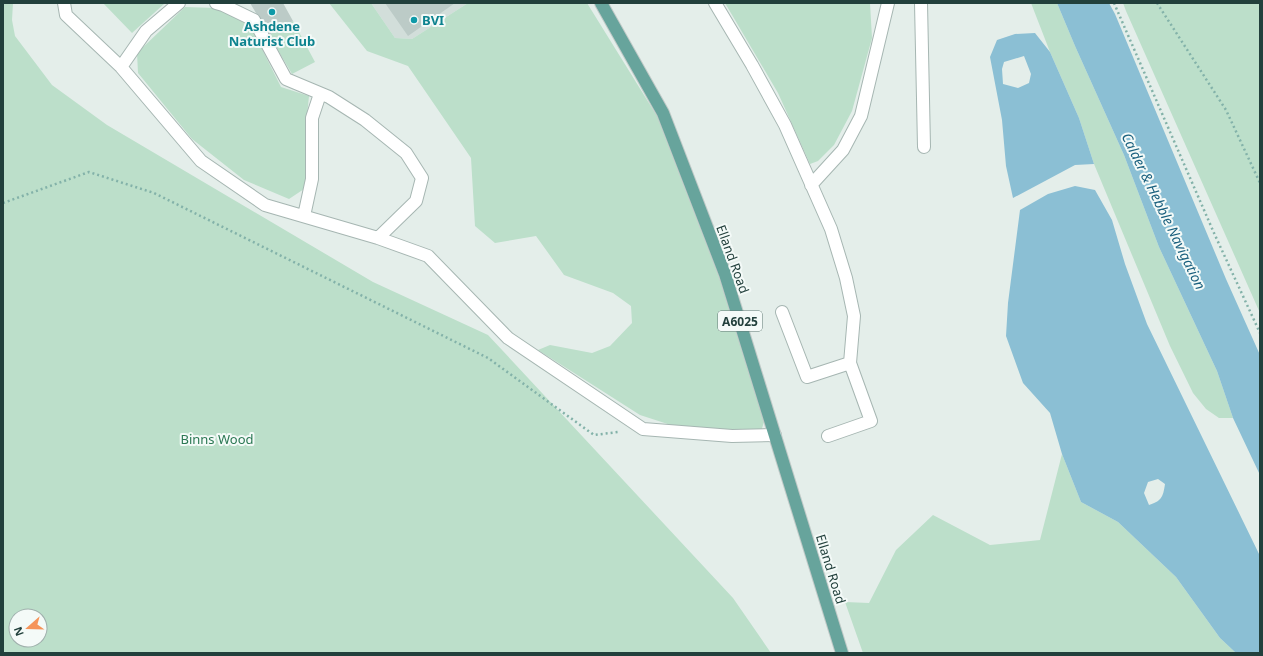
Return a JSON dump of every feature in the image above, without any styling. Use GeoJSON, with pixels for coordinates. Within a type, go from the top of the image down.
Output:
{"type":"FeatureCollection","features":[{"type":"Feature","properties":{"kind":"main road","name":"Elland Road"},"geometry":{"type":"LineString","coordinates":[[601,3],[663,113],[725,274],[842,653]]}},
{"type":"Feature","properties":{"kind":"street"},"geometry":{"type":"LineString","coordinates":[[64,3],[66,15],[121,67],[201,161],[265,205],[378,238],[428,256],[508,338],[643,429],[732,436],[775,435]]}},
{"type":"Feature","properties":{"kind":"street"},"geometry":{"type":"LineString","coordinates":[[121,67],[146,32],[179,3]]}},
{"type":"Feature","properties":{"kind":"street"},"geometry":{"type":"LineString","coordinates":[[216,3],[254,20],[286,79],[329,97],[365,120],[406,153],[422,178],[416,202],[378,238]]}},
{"type":"Feature","properties":{"kind":"street"},"geometry":{"type":"LineString","coordinates":[[715,3],[752,65],[785,125],[831,229],[846,278],[854,316],[850,363],[871,421],[828,436]]}},
{"type":"Feature","properties":{"kind":"street"},"geometry":{"type":"LineString","coordinates":[[811,185],[843,150],[861,116],[888,3]]}},
{"type":"Feature","properties":{"kind":"street"},"geometry":{"type":"LineString","coordinates":[[921,3],[924,147]]}},
{"type":"Feature","properties":{"kind":"street"},"geometry":{"type":"LineString","coordinates":[[304,216],[312,179],[312,118],[320,94]]}},
{"type":"Feature","properties":{"kind":"street"},"geometry":{"type":"LineString","coordinates":[[782,312],[807,377],[850,363]]}},
{"type":"Feature","properties":{"kind":"path"},"geometry":{"type":"LineString","coordinates":[[1114,3],[1211,226],[1260,333]]}},
{"type":"Feature","properties":{"kind":"path"},"geometry":{"type":"LineString","coordinates":[[1157,3],[1226,110],[1260,183]]}},
{"type":"Feature","properties":{"kind":"path"},"geometry":{"type":"LineString","coordinates":[[3,203],[89,172],[154,193],[488,358],[594,435],[643,429]]}},
{"type":"Feature","properties":{"kind":"shaded area"},"geometry":{"type":"Polygon","coordinates":[[[371,3],[468,3],[412,39],[395,38],[371,3]]]}},
{"type":"Feature","properties":{"kind":"green space","name":"Binns Wood"},"geometry":{"type":"Polygon","coordinates":[[[3,3],[13,3],[12,20],[15,36],[52,85],[107,125],[373,282],[488,335],[733,598],[771,653],[3,653],[3,3]]]}},
{"type":"Feature","properties":{"kind":"green space"},"geometry":{"type":"Polygon","coordinates":[[[103,3],[163,3],[164,4],[132,33],[103,3]]]}},
{"type":"Feature","properties":{"kind":"green space"},"geometry":{"type":"Polygon","coordinates":[[[329,3],[371,3],[395,38],[412,39],[468,3],[587,3],[657,116],[719,277],[764,422],[758,441],[723,442],[640,415],[538,350],[550,345],[592,353],[610,346],[632,323],[631,306],[613,293],[564,275],[536,236],[495,243],[475,226],[471,158],[408,66],[367,51],[329,3]]]}},
{"type":"Feature","properties":{"kind":"green space"},"geometry":{"type":"Polygon","coordinates":[[[725,3],[870,3],[872,38],[852,111],[834,145],[818,161],[810,164],[778,93],[725,3]]]}},
{"type":"Feature","properties":{"kind":"green space"},"geometry":{"type":"Polygon","coordinates":[[[1031,3],[1057,3],[1124,155],[1159,247],[1217,371],[1233,418],[1219,418],[1206,409],[1193,393],[1170,346],[1094,164],[1079,118],[1050,52],[1031,3]]]}},
{"type":"Feature","properties":{"kind":"green space"},"geometry":{"type":"Polygon","coordinates":[[[1123,3],[1260,3],[1260,313],[1126,11],[1123,3]]]}},
{"type":"Feature","properties":{"kind":"green space"},"geometry":{"type":"Polygon","coordinates":[[[185,7],[216,8],[250,25],[281,87],[309,96],[306,126],[307,187],[289,199],[244,180],[192,139],[138,73],[137,53],[185,7]]]}},
{"type":"Feature","properties":{"kind":"green space"},"geometry":{"type":"Polygon","coordinates":[[[293,21],[315,62],[292,74],[269,35],[293,21]]]}},
{"type":"Feature","properties":{"kind":"green space"},"geometry":{"type":"Polygon","coordinates":[[[1062,454],[1081,502],[1118,522],[1176,577],[1220,638],[1236,653],[863,653],[845,602],[869,603],[896,550],[933,515],[990,545],[1040,540],[1062,454]]]}},
{"type":"Feature","properties":{"kind":"water","name":"Calder & Hebble Navigation"},"geometry":{"type":"Polygon","coordinates":[[[1057,3],[1109,3],[1115,14],[1226,279],[1260,355],[1260,475],[1233,418],[1217,371],[1159,247],[1124,155],[1057,3]]]}},
{"type":"Feature","properties":{"kind":"water"},"geometry":{"type":"Polygon","coordinates":[[[1035,33],[1050,52],[1079,118],[1094,164],[1075,165],[1013,198],[1006,166],[1002,120],[990,57],[997,40],[1015,34],[1035,33]],[[1024,56],[1004,62],[1002,69],[1003,84],[1018,88],[1029,83],[1031,74],[1024,56]]]}},
{"type":"Feature","properties":{"kind":"water"},"geometry":{"type":"Polygon","coordinates":[[[1075,186],[1095,190],[1112,220],[1125,264],[1147,324],[1260,556],[1260,653],[1236,653],[1220,638],[1176,577],[1118,522],[1081,502],[1062,454],[1050,413],[1023,383],[1006,336],[1008,303],[1020,210],[1048,194],[1075,186]],[[1158,479],[1148,482],[1144,493],[1149,505],[1161,498],[1165,484],[1158,479]]]}},
{"type":"Feature","properties":{"kind":"building","name":"Ashdene Naturist Club"},"geometry":{"type":"Polygon","coordinates":[[[250,3],[283,3],[293,21],[269,35],[250,3]]]}},
{"type":"Feature","properties":{"kind":"building","name":"BVI"},"geometry":{"type":"Polygon","coordinates":[[[385,3],[455,3],[408,36],[385,3]]]}},
{"type":"Feature","properties":{"kind":"place","name":"Ashdene Naturist Club"},"geometry":{"type":"Point","coordinates":[272,12]}},
{"type":"Feature","properties":{"kind":"place","name":"BVI"},"geometry":{"type":"Point","coordinates":[414,20]}}]}
